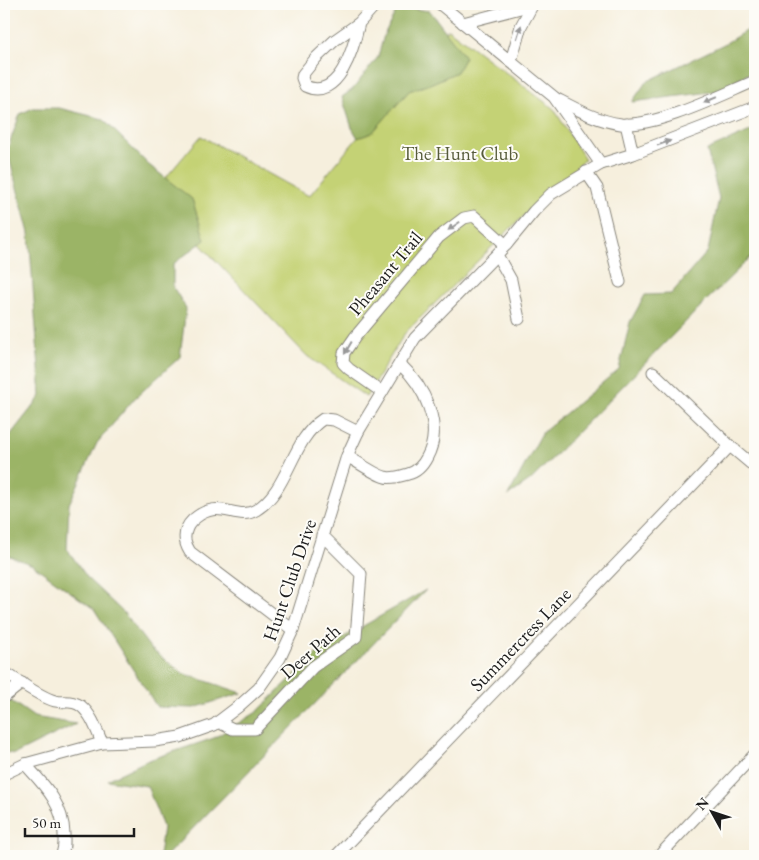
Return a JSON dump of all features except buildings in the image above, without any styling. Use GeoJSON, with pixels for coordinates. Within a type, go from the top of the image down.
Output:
{"type":"FeatureCollection","features":[{"type":"Feature","properties":{"kind":"street"},"geometry":{"type":"LineString","coordinates":[[359,23],[354,48],[342,71],[333,81],[320,90],[305,86],[302,78],[303,74],[316,58],[335,40],[359,23],[376,4]]}},
{"type":"Feature","properties":{"kind":"street"},"geometry":{"type":"LineString","coordinates":[[440,4],[554,97],[584,113],[601,119],[626,124],[654,120],[704,103],[755,81]]}},
{"type":"Feature","properties":{"kind":"street"},"geometry":{"type":"LineString","coordinates":[[464,23],[532,5]]}},
{"type":"Feature","properties":{"kind":"street"},"geometry":{"type":"LineString","coordinates":[[511,61],[521,26],[532,5]]}},
{"type":"Feature","properties":{"kind":"street"},"geometry":{"type":"LineString","coordinates":[[554,97],[601,164]]}},
{"type":"Feature","properties":{"kind":"street","name":"Hunt Club Drive"},"geometry":{"type":"LineString","coordinates":[[4,774],[25,764],[102,743],[154,741],[180,737],[218,722],[239,706],[259,688],[280,658],[293,630],[347,456],[358,432],[415,338],[497,255],[551,194],[601,164],[633,154],[755,107]]}},
{"type":"Feature","properties":{"kind":"street"},"geometry":{"type":"LineString","coordinates":[[626,124],[633,154]]}},
{"type":"Feature","properties":{"kind":"street"},"geometry":{"type":"LineString","coordinates":[[586,172],[597,188],[620,282]]}},
{"type":"Feature","properties":{"kind":"street","name":"Pheasant Trail"},"geometry":{"type":"LineString","coordinates":[[382,392],[343,363],[344,354],[354,337],[438,237],[464,218],[474,216],[506,245]]}},
{"type":"Feature","properties":{"kind":"street"},"geometry":{"type":"LineString","coordinates":[[497,255],[511,280],[519,319]]}},
{"type":"Feature","properties":{"kind":"street"},"geometry":{"type":"LineString","coordinates":[[347,456],[385,477],[400,476],[414,472],[425,462],[432,448],[434,433],[432,416],[424,394],[408,371],[400,364]]}},
{"type":"Feature","properties":{"kind":"street"},"geometry":{"type":"LineString","coordinates":[[654,372],[730,446],[755,467]]}},
{"type":"Feature","properties":{"kind":"street"},"geometry":{"type":"LineString","coordinates":[[293,630],[190,552],[185,546],[184,538],[187,528],[194,518],[205,512],[218,508],[244,514],[254,511],[263,504],[278,486],[310,429],[323,419],[334,420],[358,432]]}},
{"type":"Feature","properties":{"kind":"street","name":"Summercress Lane"},"geometry":{"type":"LineString","coordinates":[[336,856],[730,446]]}},
{"type":"Feature","properties":{"kind":"street","name":"Deer Path"},"geometry":{"type":"LineString","coordinates":[[218,722],[233,729],[255,728],[313,668],[356,637],[361,574],[322,535]]}},
{"type":"Feature","properties":{"kind":"street"},"geometry":{"type":"LineString","coordinates":[[4,672],[55,701],[75,702],[82,707],[88,713],[102,743]]}},
{"type":"Feature","properties":{"kind":"street"},"geometry":{"type":"LineString","coordinates":[[4,696],[22,683]]}},
{"type":"Feature","properties":{"kind":"street"},"geometry":{"type":"LineString","coordinates":[[659,856],[755,754]]}},
{"type":"Feature","properties":{"kind":"street"},"geometry":{"type":"LineString","coordinates":[[25,764],[54,797],[60,810],[64,824],[64,851],[61,856]]}},
{"type":"Feature","properties":{"kind":"green space"},"geometry":{"type":"Polygon","coordinates":[[[398,7],[430,11],[465,57],[457,72],[409,91],[372,133],[358,138],[352,128],[342,97],[353,89],[378,57],[384,35],[398,7]]]}},
{"type":"Feature","properties":{"kind":"green space"},"geometry":{"type":"Polygon","coordinates":[[[755,25],[755,70],[719,91],[632,102],[646,82],[726,43],[755,25]]]}},
{"type":"Feature","properties":{"kind":"green space","name":"The Hunt Club"},"geometry":{"type":"Polygon","coordinates":[[[448,29],[554,109],[585,159],[512,227],[405,333],[366,397],[307,356],[152,194],[201,136],[309,196],[448,29]]]}},
{"type":"Feature","properties":{"kind":"green space"},"geometry":{"type":"Polygon","coordinates":[[[33,108],[59,108],[103,119],[149,165],[192,199],[205,240],[173,264],[173,287],[186,308],[180,357],[134,399],[97,443],[69,504],[67,549],[89,580],[124,613],[151,649],[182,673],[242,693],[194,708],[157,707],[94,609],[33,565],[4,554],[4,443],[41,396],[29,233],[7,150],[20,114],[33,108]]]}},
{"type":"Feature","properties":{"kind":"green space"},"geometry":{"type":"Polygon","coordinates":[[[755,129],[755,253],[531,480],[508,496],[542,433],[619,369],[630,322],[645,295],[671,294],[708,251],[719,198],[707,150],[755,129]]]}},
{"type":"Feature","properties":{"kind":"green space"},"geometry":{"type":"Polygon","coordinates":[[[426,590],[166,856],[159,856],[163,827],[147,786],[107,780],[146,761],[214,738],[257,712],[318,652],[426,590]]]}},
{"type":"Feature","properties":{"kind":"green space"},"geometry":{"type":"Polygon","coordinates":[[[4,696],[34,717],[76,724],[15,754],[4,752],[4,696]]]}}]}
